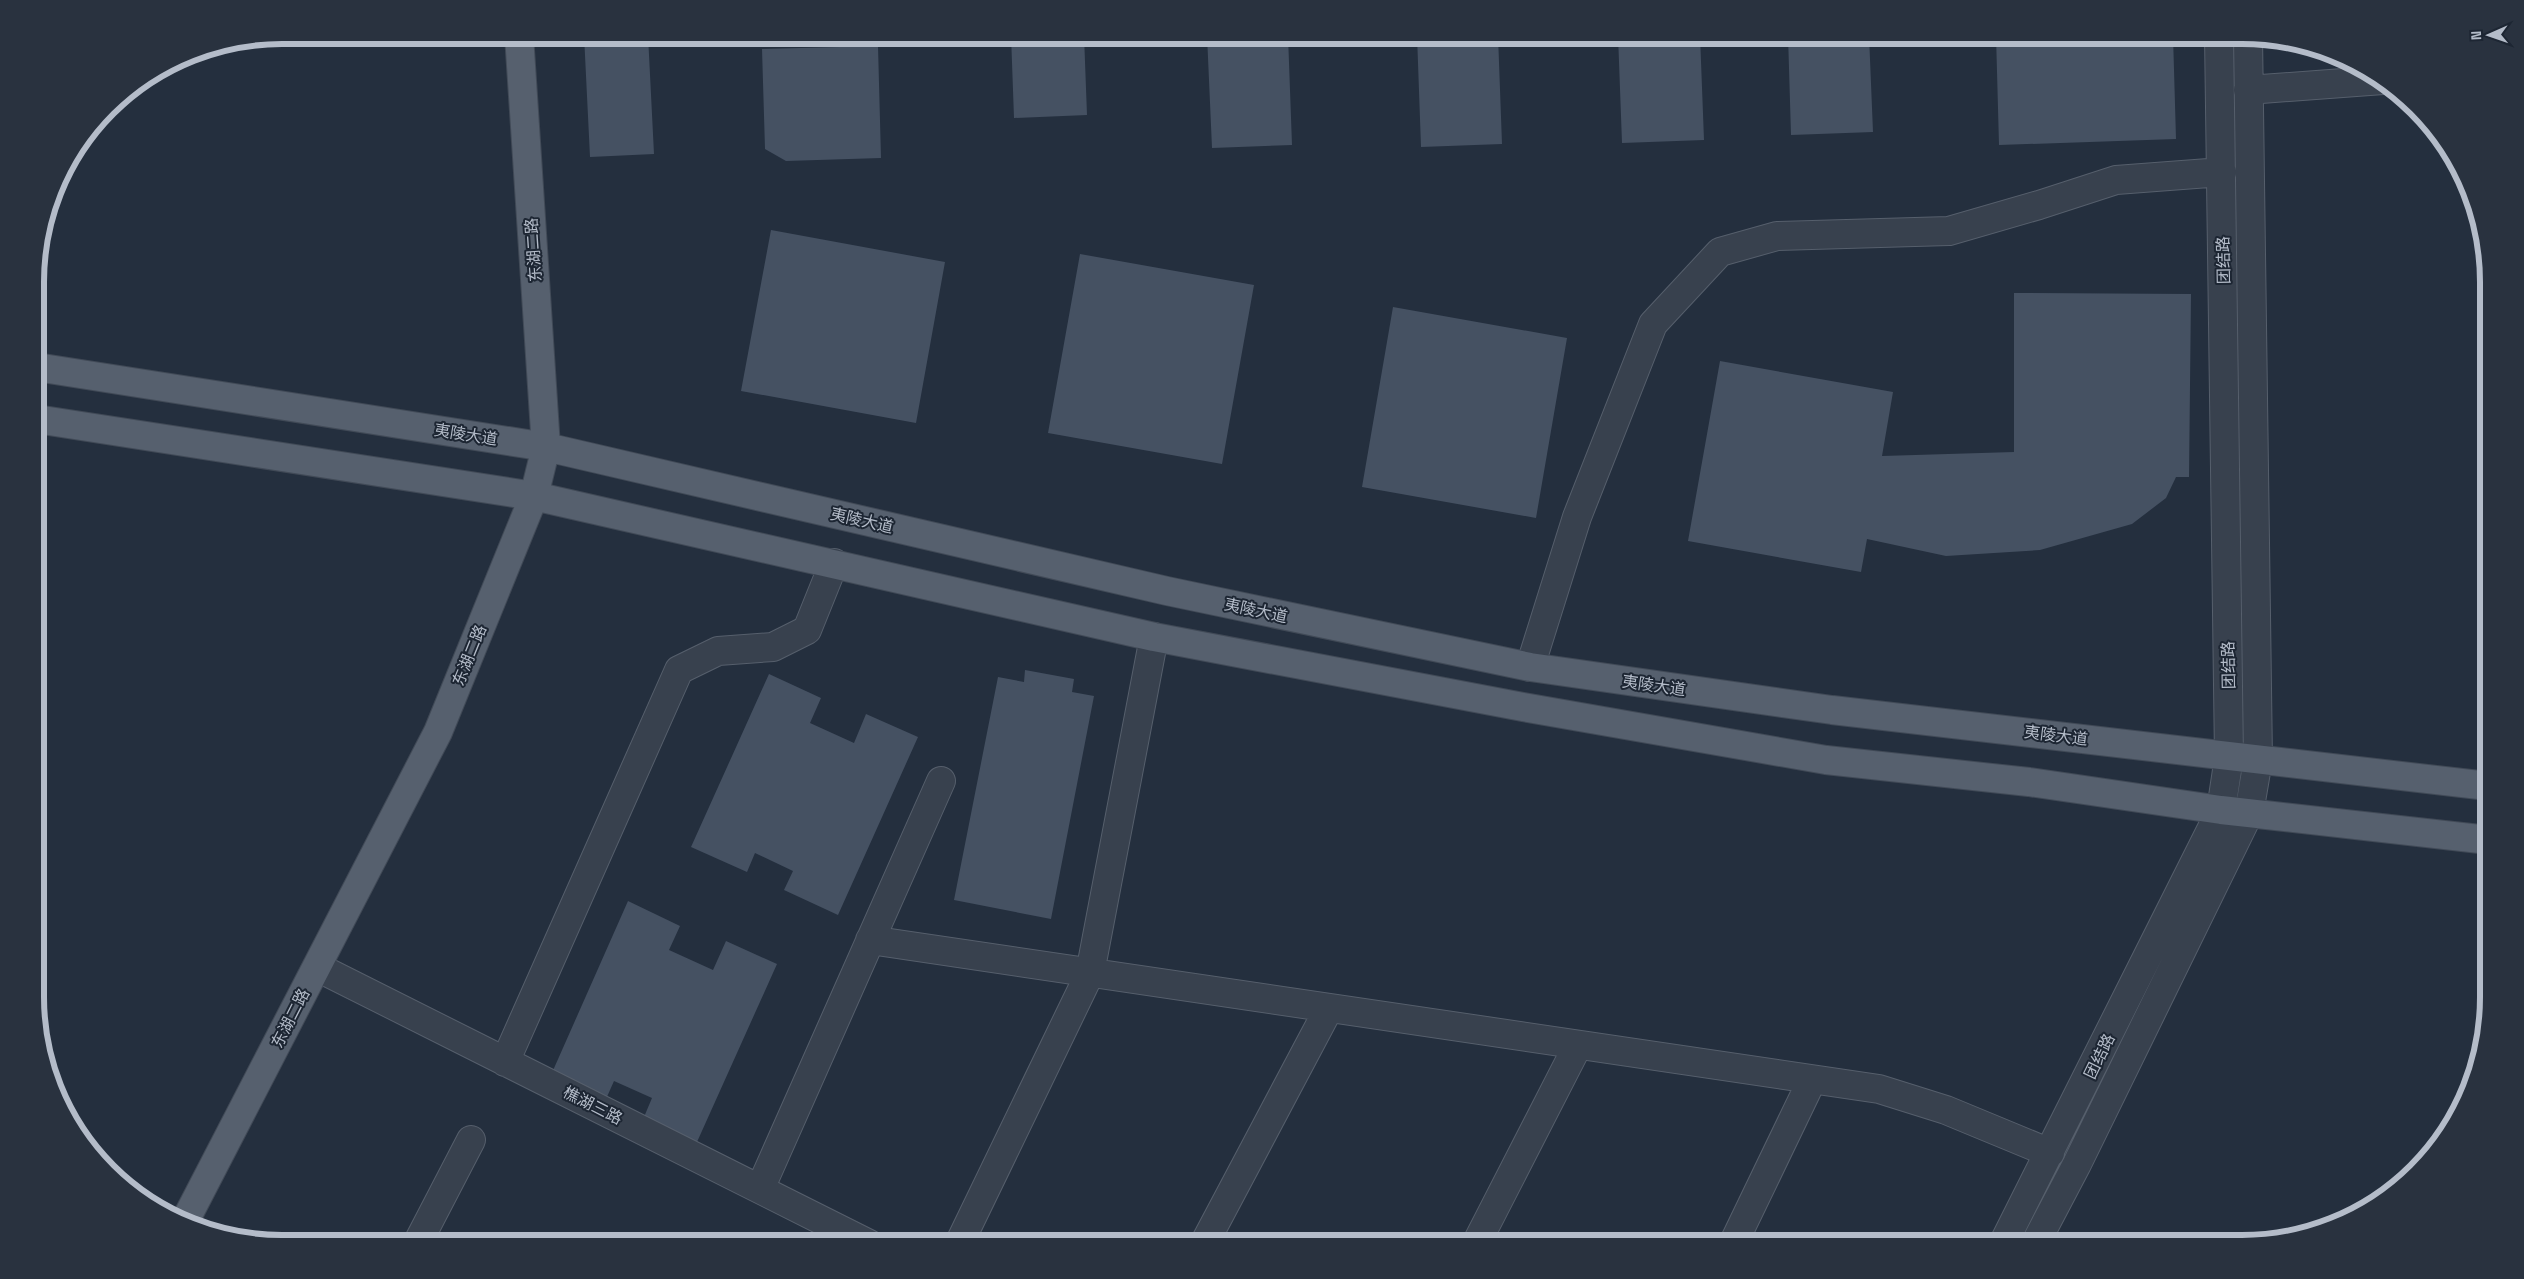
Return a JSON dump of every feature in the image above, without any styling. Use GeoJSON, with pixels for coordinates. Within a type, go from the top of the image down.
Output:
{"type":"FeatureCollection","features":[{"type":"Feature","properties":{"kind":"main road","name":"东湖二路"},"geometry":{"type":"LineString","coordinates":[[187,1215],[438,732],[534,496],[546,447],[520,44]]}},
{"type":"Feature","properties":{"kind":"main road","name":"夷陵大道"},"geometry":{"type":"LineString","coordinates":[[44,368],[546,447],[1167,591],[1530,667],[1832,710],[2035,732],[2229,757],[2480,785]]}},
{"type":"Feature","properties":{"kind":"main road"},"geometry":{"type":"LineString","coordinates":[[44,420],[534,496],[1154,637],[1523,707],[1826,760],[2030,782],[2221,810],[2480,839]]}},
{"type":"Feature","properties":{"kind":"street","name":"团结路"},"geometry":{"type":"LineString","coordinates":[[2009,1235],[2221,810],[2229,757],[2219,44]]}},
{"type":"Feature","properties":{"kind":"street","name":"团结路"},"geometry":{"type":"LineString","coordinates":[[2040,1235],[2077,1164],[2249,813],[2258,760],[2248,44]]}},
{"type":"Feature","properties":{"kind":"street"},"geometry":{"type":"LineString","coordinates":[[2248,90],[2369,81]]}},
{"type":"Feature","properties":{"kind":"street"},"geometry":{"type":"LineString","coordinates":[[1530,667],[1577,518],[1653,324],[1720,252],[1776,236],[1949,231],[2116,180],[2222,172]]}},
{"type":"Feature","properties":{"kind":"street"},"geometry":{"type":"LineString","coordinates":[[505,1062],[679,670],[718,651],[773,648],[807,630],[834,563]]}},
{"type":"Feature","properties":{"kind":"street"},"geometry":{"type":"LineString","coordinates":[[963,1235],[1090,972],[1154,637]]}},
{"type":"Feature","properties":{"kind":"street"},"geometry":{"type":"LineString","coordinates":[[760,1189],[941,781]]}},
{"type":"Feature","properties":{"kind":"street"},"geometry":{"type":"LineString","coordinates":[[870,940],[1879,1089],[1946,1110],[2050,1153]]}},
{"type":"Feature","properties":{"kind":"street","name":"樵湖三路"},"geometry":{"type":"LineString","coordinates":[[317,967],[851,1235]]}},
{"type":"Feature","properties":{"kind":"street"},"geometry":{"type":"LineString","coordinates":[[1209,1235],[1329,1008]]}},
{"type":"Feature","properties":{"kind":"street"},"geometry":{"type":"LineString","coordinates":[[1481,1235],[1578,1045]]}},
{"type":"Feature","properties":{"kind":"street"},"geometry":{"type":"LineString","coordinates":[[1737,1235],[1812,1080]]}},
{"type":"Feature","properties":{"kind":"street"},"geometry":{"type":"LineString","coordinates":[[422,1235],[471,1140]]}},
{"type":"Feature","properties":{"kind":"building"},"geometry":{"type":"Polygon","coordinates":[[[584,44],[648,44],[654,154],[590,157],[584,44]]]}},
{"type":"Feature","properties":{"kind":"building"},"geometry":{"type":"Polygon","coordinates":[[[1011,44],[1084,44],[1087,115],[1014,118],[1011,44]]]}},
{"type":"Feature","properties":{"kind":"building"},"geometry":{"type":"Polygon","coordinates":[[[1207,44],[1288,44],[1292,145],[1212,148],[1207,44]]]}},
{"type":"Feature","properties":{"kind":"building"},"geometry":{"type":"Polygon","coordinates":[[[1417,44],[1498,44],[1502,144],[1421,147],[1417,44]]]}},
{"type":"Feature","properties":{"kind":"building"},"geometry":{"type":"Polygon","coordinates":[[[1618,44],[1700,44],[1704,140],[1622,143],[1618,44]]]}},
{"type":"Feature","properties":{"kind":"building"},"geometry":{"type":"Polygon","coordinates":[[[1788,44],[1869,44],[1873,132],[1791,135],[1788,44]]]}},
{"type":"Feature","properties":{"kind":"building"},"geometry":{"type":"Polygon","coordinates":[[[1996,44],[2173,44],[2176,139],[1999,145],[1996,44]]]}},
{"type":"Feature","properties":{"kind":"building"},"geometry":{"type":"Polygon","coordinates":[[[878,46],[881,158],[786,161],[765,149],[762,49],[878,46]]]}},
{"type":"Feature","properties":{"kind":"building"},"geometry":{"type":"Polygon","coordinates":[[[771,230],[945,262],[916,423],[741,391],[771,230]]]}},
{"type":"Feature","properties":{"kind":"building"},"geometry":{"type":"Polygon","coordinates":[[[1080,254],[1254,285],[1222,464],[1048,433],[1080,254]]]}},
{"type":"Feature","properties":{"kind":"building"},"geometry":{"type":"Polygon","coordinates":[[[2014,293],[2191,294],[2189,477],[2176,477],[2166,498],[2132,524],[2040,550],[1946,556],[1867,539],[1861,572],[1688,541],[1720,361],[1893,392],[1882,456],[2014,452],[2014,293]]]}},
{"type":"Feature","properties":{"kind":"building"},"geometry":{"type":"Polygon","coordinates":[[[1393,307],[1567,338],[1536,518],[1362,487],[1393,307]]]}},
{"type":"Feature","properties":{"kind":"building"},"geometry":{"type":"Polygon","coordinates":[[[1025,670],[1074,679],[1072,692],[1094,696],[1051,919],[954,900],[998,677],[1024,682],[1025,670]]]}},
{"type":"Feature","properties":{"kind":"building"},"geometry":{"type":"Polygon","coordinates":[[[769,674],[821,698],[810,723],[854,743],[866,714],[918,737],[838,915],[784,890],[793,871],[755,853],[747,872],[691,847],[769,674]]]}},
{"type":"Feature","properties":{"kind":"building"},"geometry":{"type":"Polygon","coordinates":[[[628,901],[680,926],[669,950],[713,970],[726,941],[777,964],[697,1142],[644,1117],[652,1098],[614,1081],[606,1099],[551,1075],[628,901]]]}}]}
